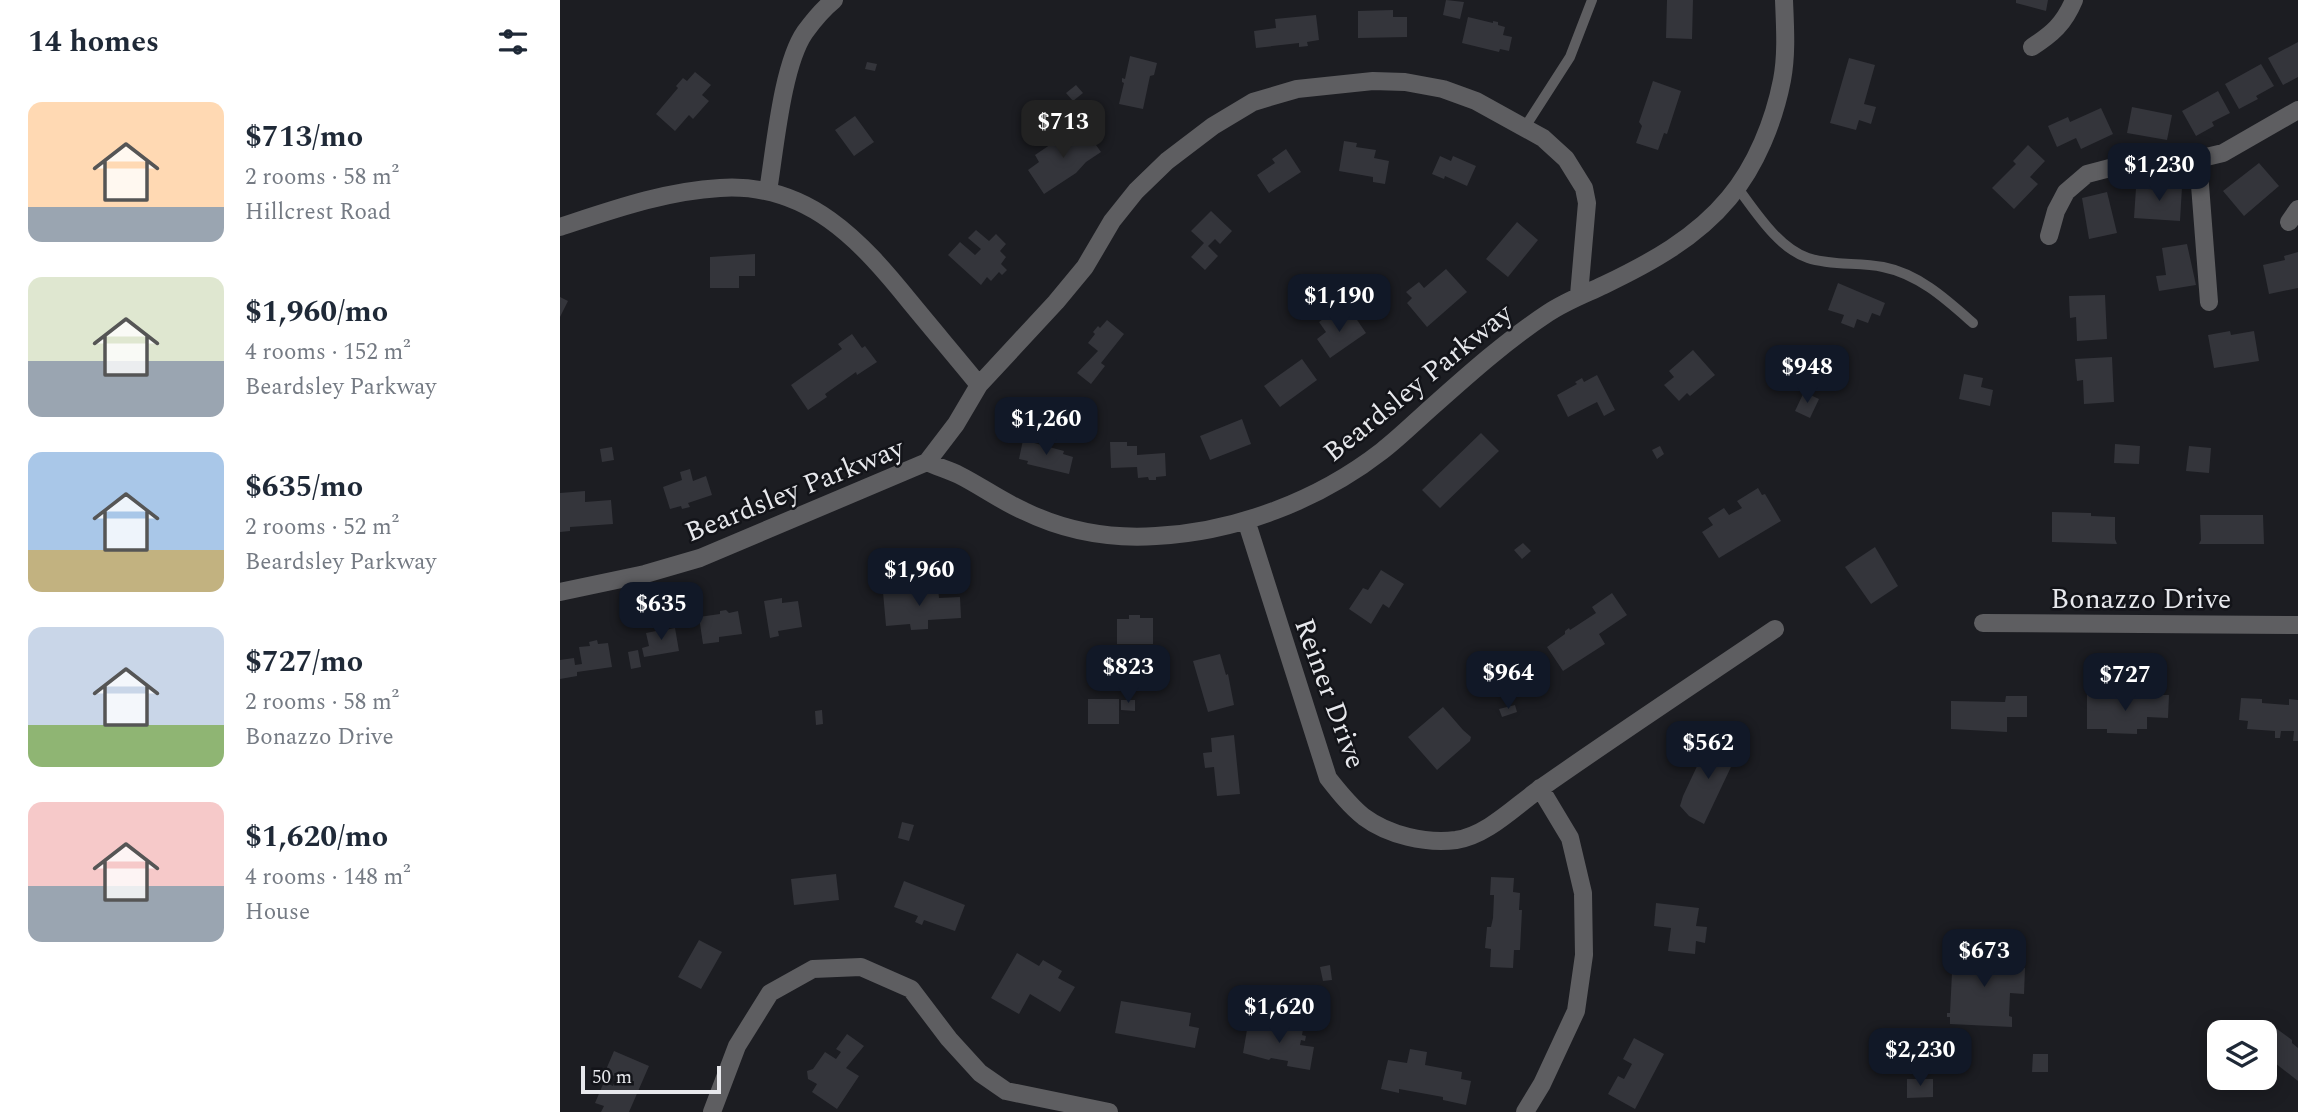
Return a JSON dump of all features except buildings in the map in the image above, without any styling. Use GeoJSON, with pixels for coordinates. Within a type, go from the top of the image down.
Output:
{"type":"FeatureCollection","features":[{"type":"Feature","properties":{"kind":"street"},"geometry":{"type":"LineString","coordinates":[[768,191],[786,81],[794,56],[804,34],[834,0]]}},
{"type":"Feature","properties":{"kind":"street","name":"Beardsley Parkway"},"geometry":{"type":"LineString","coordinates":[[560,592],[645,574],[700,558],[928,462],[960,476],[1024,512],[1055,524],[1085,532],[1125,537],[1193,532],[1246,520],[1321,490],[1354,472],[1384,450],[1475,368],[1521,332],[1579,295],[1651,261],[1690,236],[1710,219],[1746,174],[1773,116],[1783,78],[1784,0]]}},
{"type":"Feature","properties":{"kind":"street"},"geometry":{"type":"LineString","coordinates":[[2032,47],[2051,34],[2067,16],[2074,0]]}},
{"type":"Feature","properties":{"kind":"street"},"geometry":{"type":"LineString","coordinates":[[928,462],[956,424],[979,385],[1077,275],[1112,221],[1136,191],[1167,161],[1213,126],[1253,103],[1297,89],[1373,81],[1405,82],[1443,89],[1476,101],[1543,138],[1566,159],[1584,188],[1587,203],[1579,295]]}},
{"type":"Feature","properties":{"kind":"street"},"geometry":{"type":"LineString","coordinates":[[2049,236],[2056,211],[2066,192],[2087,174],[2129,163],[2198,159],[2223,153],[2298,110]]}},
{"type":"Feature","properties":{"kind":"street"},"geometry":{"type":"LineString","coordinates":[[2198,159],[2209,302]]}},
{"type":"Feature","properties":{"kind":"street"},"geometry":{"type":"LineString","coordinates":[[560,227],[669,194],[722,187],[768,191],[804,204],[846,230],[881,266],[979,385]]}},
{"type":"Feature","properties":{"kind":"street","name":"Reiner Drive"},"geometry":{"type":"LineString","coordinates":[[1246,520],[1328,778],[1366,818],[1395,833],[1426,840],[1453,840],[1473,836],[1775,629]]}},
{"type":"Feature","properties":{"kind":"street","name":"Bonazzo Drive"},"geometry":{"type":"LineString","coordinates":[[1983,624],[2298,625]]}},
{"type":"Feature","properties":{"kind":"street"},"geometry":{"type":"LineString","coordinates":[[1525,1112],[1542,1084],[1576,1011],[1584,955],[1583,893],[1570,838],[1541,788]]}},
{"type":"Feature","properties":{"kind":"street"},"geometry":{"type":"LineString","coordinates":[[712,1112],[737,1046],[770,993],[813,969],[861,967],[911,989],[949,1039],[980,1073],[1006,1091],[1109,1112]]}},
{"type":"Feature","properties":{"kind":"lane"},"geometry":{"type":"LineString","coordinates":[[1525,127],[1570,57],[1592,0]]}},
{"type":"Feature","properties":{"kind":"lane"},"geometry":{"type":"LineString","coordinates":[[1737,187],[1769,230],[1807,258],[1884,267],[1918,280],[1973,323]]}}]}
